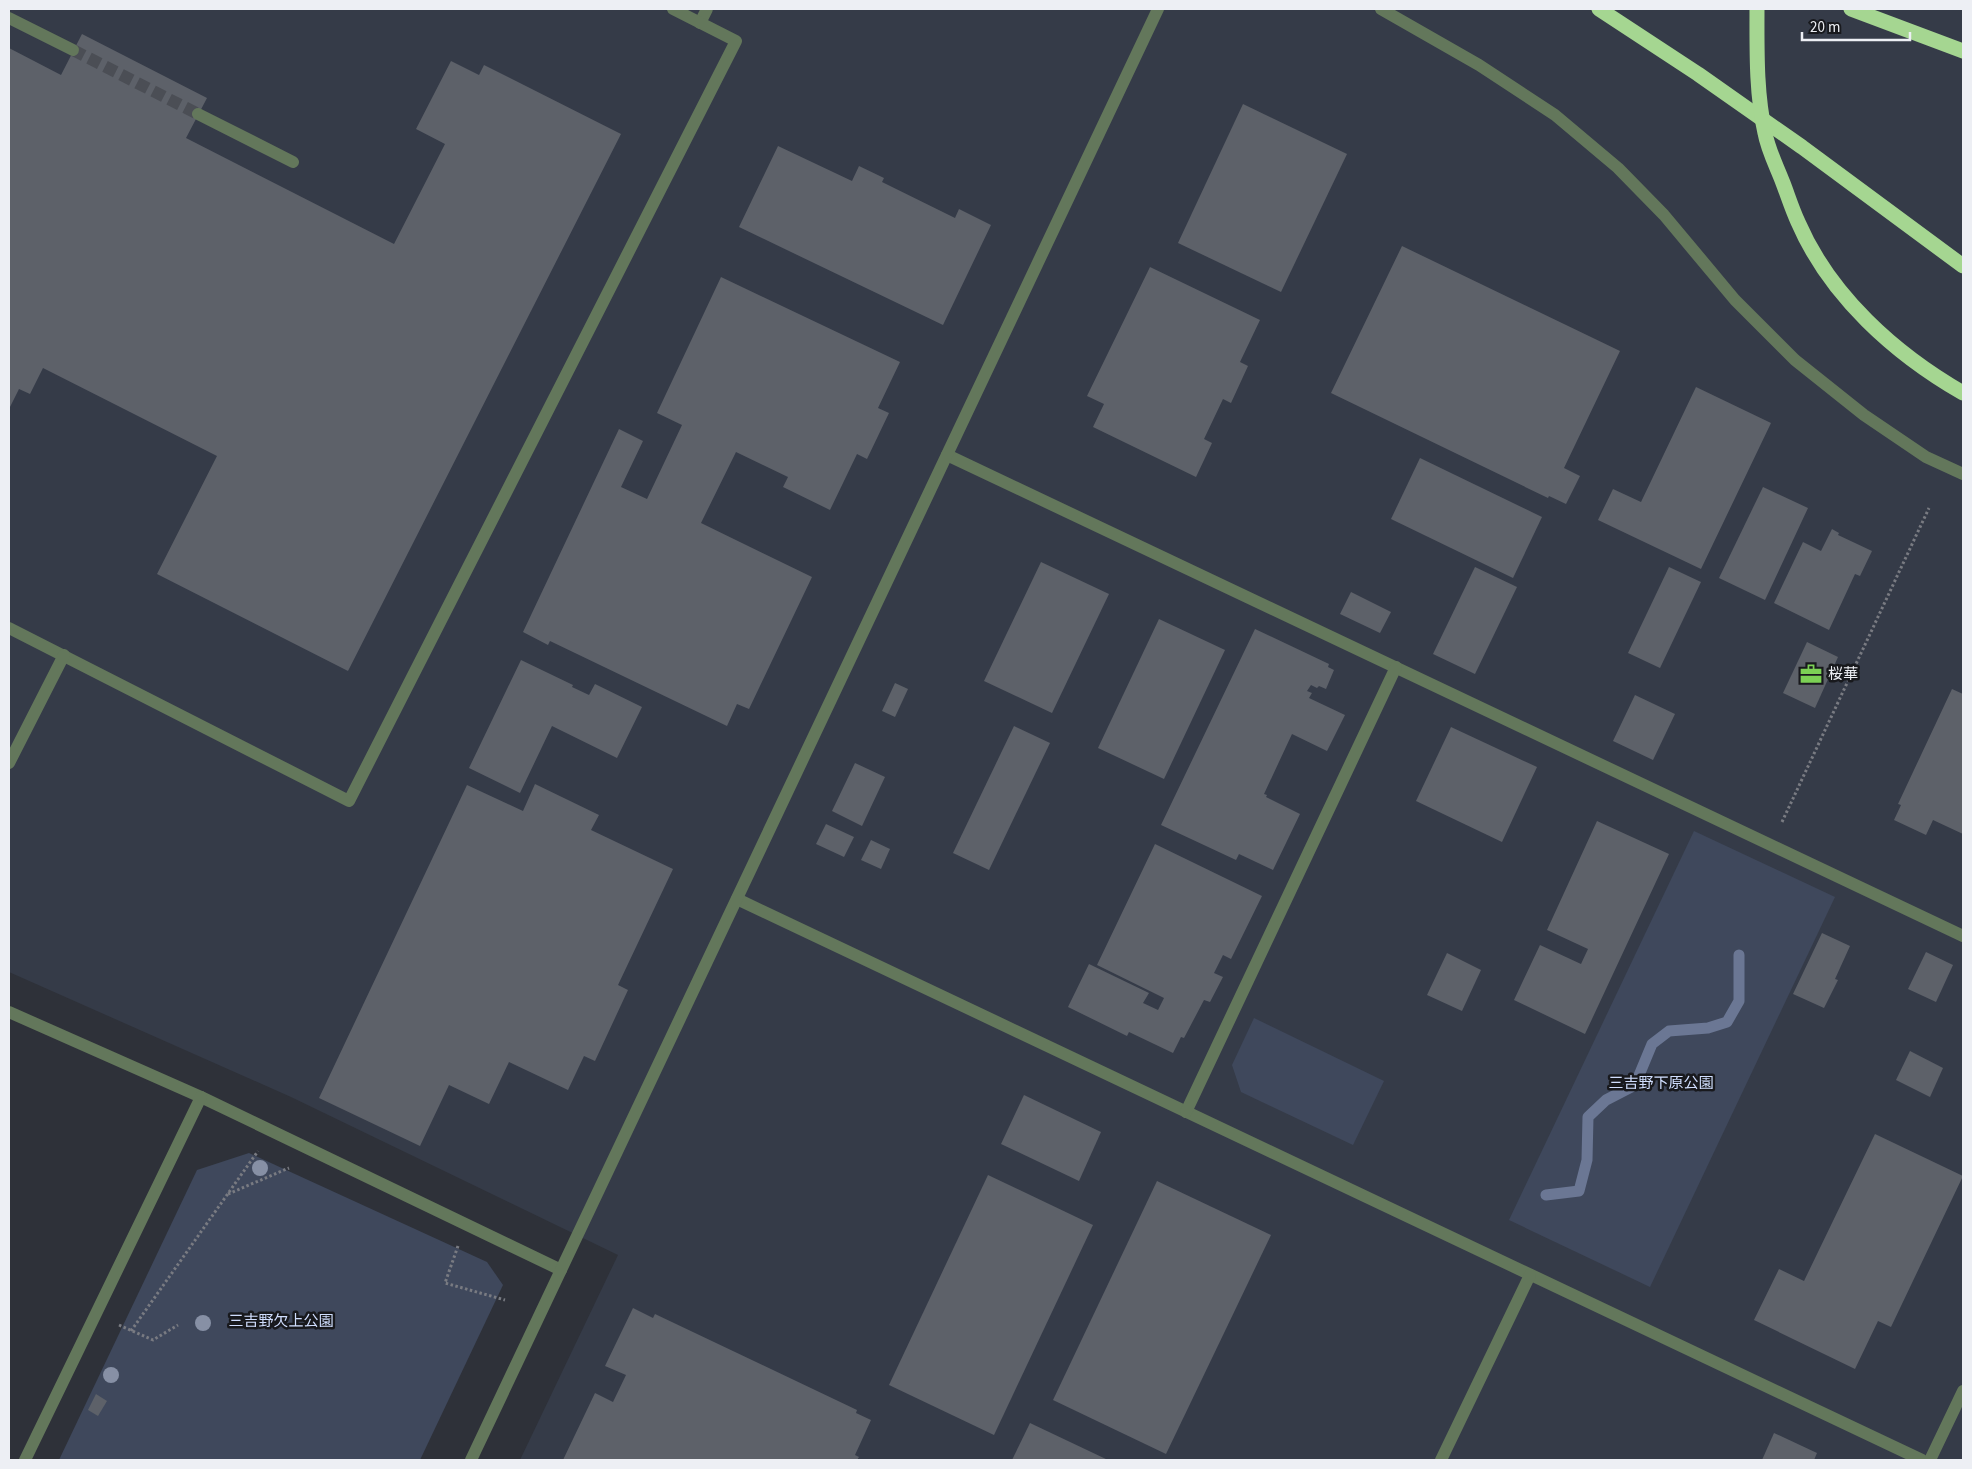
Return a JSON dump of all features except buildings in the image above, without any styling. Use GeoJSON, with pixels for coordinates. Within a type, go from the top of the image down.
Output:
{"type":"FeatureCollection","features":[{"type":"Feature","properties":{"kind":"highway"},"geometry":{"type":"LineString","coordinates":[[1598,9],[1698,74],[1802,147],[1963,266]]}},
{"type":"Feature","properties":{"kind":"highway"},"geometry":{"type":"LineString","coordinates":[[1757,9],[1756,61],[1765,134],[1798,222],[1820,264],[1840,290],[1887,341],[1932,376],[1963,393]]}},
{"type":"Feature","properties":{"kind":"highway"},"geometry":{"type":"LineString","coordinates":[[1851,9],[1963,51]]}},
{"type":"Feature","properties":{"kind":"street"},"geometry":{"type":"LineString","coordinates":[[9,628],[349,801],[736,41],[672,9]]}},
{"type":"Feature","properties":{"kind":"street"},"geometry":{"type":"LineString","coordinates":[[700,22],[707,9]]}},
{"type":"Feature","properties":{"kind":"street"},"geometry":{"type":"LineString","coordinates":[[471,1460],[1158,9]]}},
{"type":"Feature","properties":{"kind":"street"},"geometry":{"type":"LineString","coordinates":[[1381,9],[1479,65],[1555,115],[1618,168],[1651,201],[1735,300],[1795,360],[1864,415],[1926,457],[1963,474]]}},
{"type":"Feature","properties":{"kind":"street"},"geometry":{"type":"LineString","coordinates":[[9,18],[73,50]]}},
{"type":"Feature","properties":{"kind":"street"},"geometry":{"type":"LineString","coordinates":[[198,114],[292,162]]}},
{"type":"Feature","properties":{"kind":"street"},"geometry":{"type":"LineString","coordinates":[[947,455],[1963,936]]}},
{"type":"Feature","properties":{"kind":"street"},"geometry":{"type":"LineString","coordinates":[[9,763],[64,655]]}},
{"type":"Feature","properties":{"kind":"street"},"geometry":{"type":"LineString","coordinates":[[1186,1112],[1396,667]]}},
{"type":"Feature","properties":{"kind":"street"},"geometry":{"type":"LineString","coordinates":[[737,899],[1922,1460]]}},
{"type":"Feature","properties":{"kind":"street"},"geometry":{"type":"LineString","coordinates":[[9,1012],[201,1097],[561,1270]]}},
{"type":"Feature","properties":{"kind":"street"},"geometry":{"type":"LineString","coordinates":[[25,1460],[201,1097]]}},
{"type":"Feature","properties":{"kind":"street"},"geometry":{"type":"LineString","coordinates":[[1442,1460],[1530,1275]]}},
{"type":"Feature","properties":{"kind":"street"},"geometry":{"type":"LineString","coordinates":[[1930,1460],[1963,1391]]}},
{"type":"Feature","properties":{"kind":"path"},"geometry":{"type":"LineString","coordinates":[[1772,845],[1929,508]]}},
{"type":"Feature","properties":{"kind":"path"},"geometry":{"type":"LineString","coordinates":[[131,1330],[258,1151]]}},
{"type":"Feature","properties":{"kind":"path"},"geometry":{"type":"LineString","coordinates":[[228,1194],[293,1167]]}},
{"type":"Feature","properties":{"kind":"path"},"geometry":{"type":"LineString","coordinates":[[459,1244],[445,1283],[505,1300]]}},
{"type":"Feature","properties":{"kind":"path"},"geometry":{"type":"LineString","coordinates":[[114,1323],[153,1340],[178,1325]]}},
{"type":"Feature","properties":{"kind":"shaded area"},"geometry":{"type":"Polygon","coordinates":[[[9,9],[1963,9],[1963,1460],[520,1460],[618,1255],[291,1097],[9,972],[9,9]]]}},
{"type":"Feature","properties":{"kind":"green space","name":"三吉野下原公園"},"geometry":{"type":"Polygon","coordinates":[[[1694,831],[1835,897],[1650,1287],[1509,1220],[1694,831]]]}},
{"type":"Feature","properties":{"kind":"green space"},"geometry":{"type":"Polygon","coordinates":[[[1254,1018],[1384,1081],[1353,1145],[1241,1092],[1232,1065],[1254,1018]]]}},
{"type":"Feature","properties":{"kind":"green space","name":"三吉野欠上公園"},"geometry":{"type":"Polygon","coordinates":[[[249,1153],[487,1262],[503,1285],[420,1460],[59,1460],[197,1170],[249,1153]]]}},
{"type":"Feature","properties":{"kind":"waterway"},"geometry":{"type":"LineString","coordinates":[[1546,1195],[1579,1191],[1587,1160],[1588,1117],[1606,1100],[1635,1085],[1652,1044],[1669,1031],[1708,1028],[1727,1022],[1739,1001],[1739,955]]}},
{"type":"Feature","properties":{"kind":"tunnel"},"geometry":{"type":"LineString","coordinates":[[73,50],[198,114]]}},
{"type":"Feature","properties":{"kind":"place","name":"桜華"},"geometry":{"type":"Point","coordinates":[1811,674]}}]}
